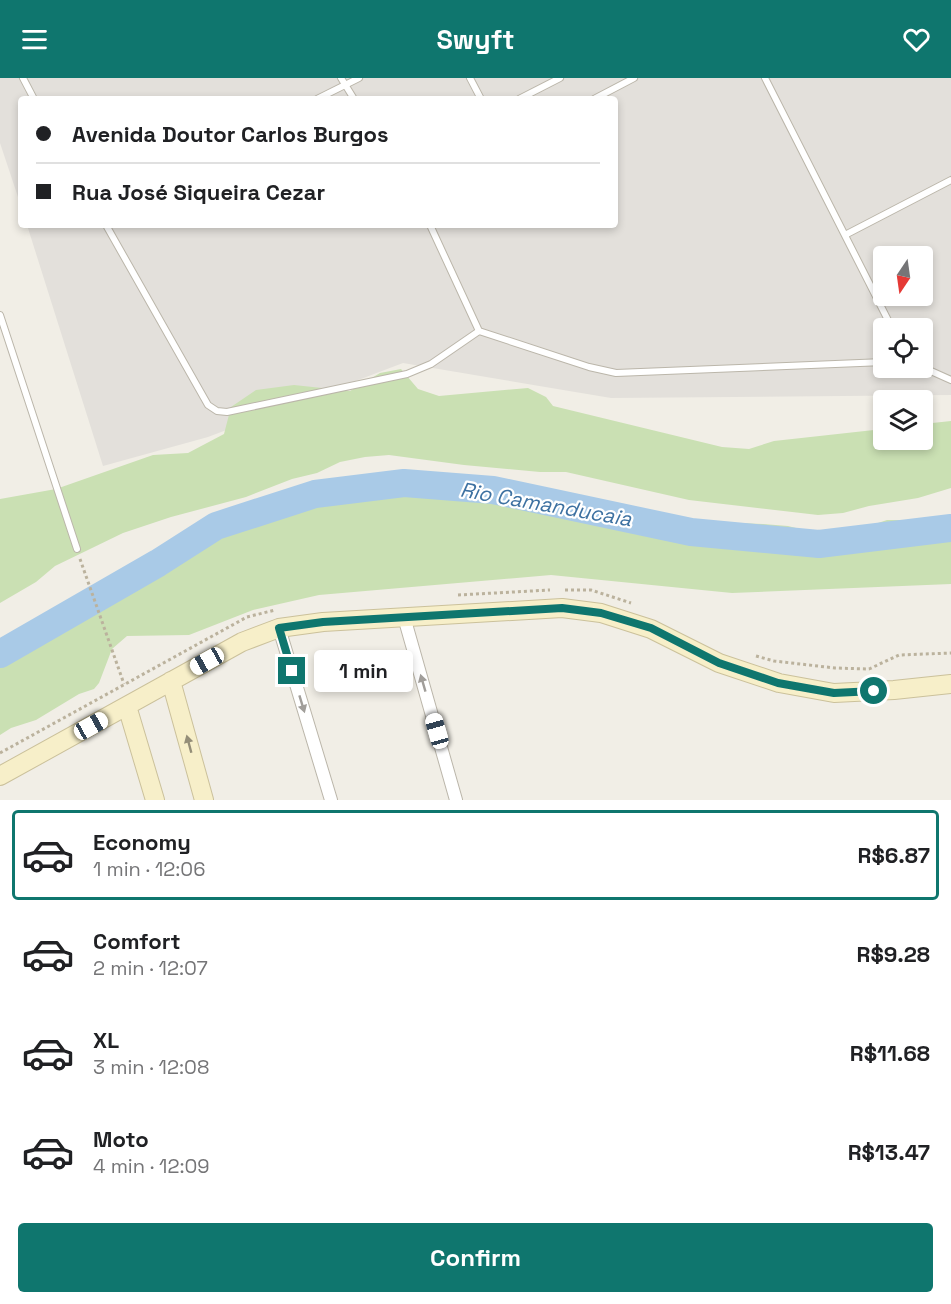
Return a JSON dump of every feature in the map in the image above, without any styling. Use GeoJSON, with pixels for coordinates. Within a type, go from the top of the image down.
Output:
{"type":"FeatureCollection","features":[{"type":"Feature","properties":{"kind":"street"},"geometry":{"type":"LineString","coordinates":[[0,776],[242,642],[279,628],[323,622],[562,608],[601,613],[651,628],[719,663],[778,683],[834,693],[951,684]]}},
{"type":"Feature","properties":{"kind":"street"},"geometry":{"type":"LineString","coordinates":[[404,617],[456,800]]}},
{"type":"Feature","properties":{"kind":"street"},"geometry":{"type":"LineString","coordinates":[[279,628],[331,800]]}},
{"type":"Feature","properties":{"kind":"street"},"geometry":{"type":"LineString","coordinates":[[171,681],[204,800]]}},
{"type":"Feature","properties":{"kind":"street"},"geometry":{"type":"LineString","coordinates":[[127,706],[155,800]]}},
{"type":"Feature","properties":{"kind":"lane"},"geometry":{"type":"LineString","coordinates":[[22,78],[32,96]]}},
{"type":"Feature","properties":{"kind":"lane"},"geometry":{"type":"LineString","coordinates":[[341,78],[352,96]]}},
{"type":"Feature","properties":{"kind":"lane"},"geometry":{"type":"LineString","coordinates":[[323,96],[359,78]]}},
{"type":"Feature","properties":{"kind":"lane"},"geometry":{"type":"LineString","coordinates":[[470,78],[479,96]]}},
{"type":"Feature","properties":{"kind":"lane"},"geometry":{"type":"LineString","coordinates":[[525,96],[560,78]]}},
{"type":"Feature","properties":{"kind":"lane"},"geometry":{"type":"LineString","coordinates":[[600,96],[634,78]]}},
{"type":"Feature","properties":{"kind":"lane"},"geometry":{"type":"LineString","coordinates":[[765,78],[887,318]]}},
{"type":"Feature","properties":{"kind":"lane"},"geometry":{"type":"LineString","coordinates":[[845,235],[951,180]]}},
{"type":"Feature","properties":{"kind":"lane"},"geometry":{"type":"LineString","coordinates":[[108,228],[208,405],[217,411],[227,412],[407,374],[431,364],[479,331]]}},
{"type":"Feature","properties":{"kind":"lane"},"geometry":{"type":"LineString","coordinates":[[431,228],[479,331],[589,367],[616,373],[873,362]]}},
{"type":"Feature","properties":{"kind":"lane"},"geometry":{"type":"LineString","coordinates":[[0,315],[77,549]]}},
{"type":"Feature","properties":{"kind":"lane"},"geometry":{"type":"LineString","coordinates":[[933,372],[951,380]]}},
{"type":"Feature","properties":{"kind":"path"},"geometry":{"type":"LineString","coordinates":[[0,753],[124,684],[77,549]]}},
{"type":"Feature","properties":{"kind":"shaded area"},"geometry":{"type":"Polygon","coordinates":[[[0,78],[951,78],[951,395],[933,395],[933,390],[873,390],[873,396],[611,398],[403,363],[208,437],[103,466],[28,228],[618,228],[618,96],[18,96],[18,197],[0,143],[0,78]]]}},
{"type":"Feature","properties":{"kind":"green space"},"geometry":{"type":"Polygon","coordinates":[[[401,369],[418,389],[439,396],[528,388],[546,397],[553,406],[722,447],[749,449],[774,441],[873,430],[873,450],[933,450],[933,423],[951,421],[951,488],[918,498],[843,513],[818,515],[689,500],[566,472],[464,465],[389,455],[365,457],[340,462],[317,473],[292,479],[246,497],[171,517],[123,533],[55,566],[36,582],[0,603],[0,499],[56,489],[153,455],[188,453],[224,434],[231,407],[256,390],[294,385],[350,391],[380,373],[401,369]]]}},
{"type":"Feature","properties":{"kind":"green space"},"geometry":{"type":"Polygon","coordinates":[[[413,478],[464,483],[538,499],[563,499],[636,519],[686,529],[711,529],[737,523],[788,526],[812,532],[838,532],[863,528],[887,520],[951,520],[951,584],[732,593],[551,575],[319,595],[253,610],[189,635],[127,636],[112,649],[99,683],[94,689],[79,694],[36,720],[11,728],[0,735],[0,656],[63,618],[110,596],[148,563],[191,540],[284,503],[337,496],[413,478]]]}},
{"type":"Feature","properties":{"kind":"waterway","name":"Rio Camanducaia"},"geometry":{"type":"LineString","coordinates":[[0,654],[158,563],[216,526],[315,494],[404,483],[493,490],[691,532],[819,544],[951,528]]}},
{"type":"Feature","properties":{"kind":"route"},"geometry":{"type":"LineString","coordinates":[[292,671],[279,628],[323,622],[562,608],[601,613],[651,628],[719,663],[778,683],[834,693],[874,691]]}}]}
